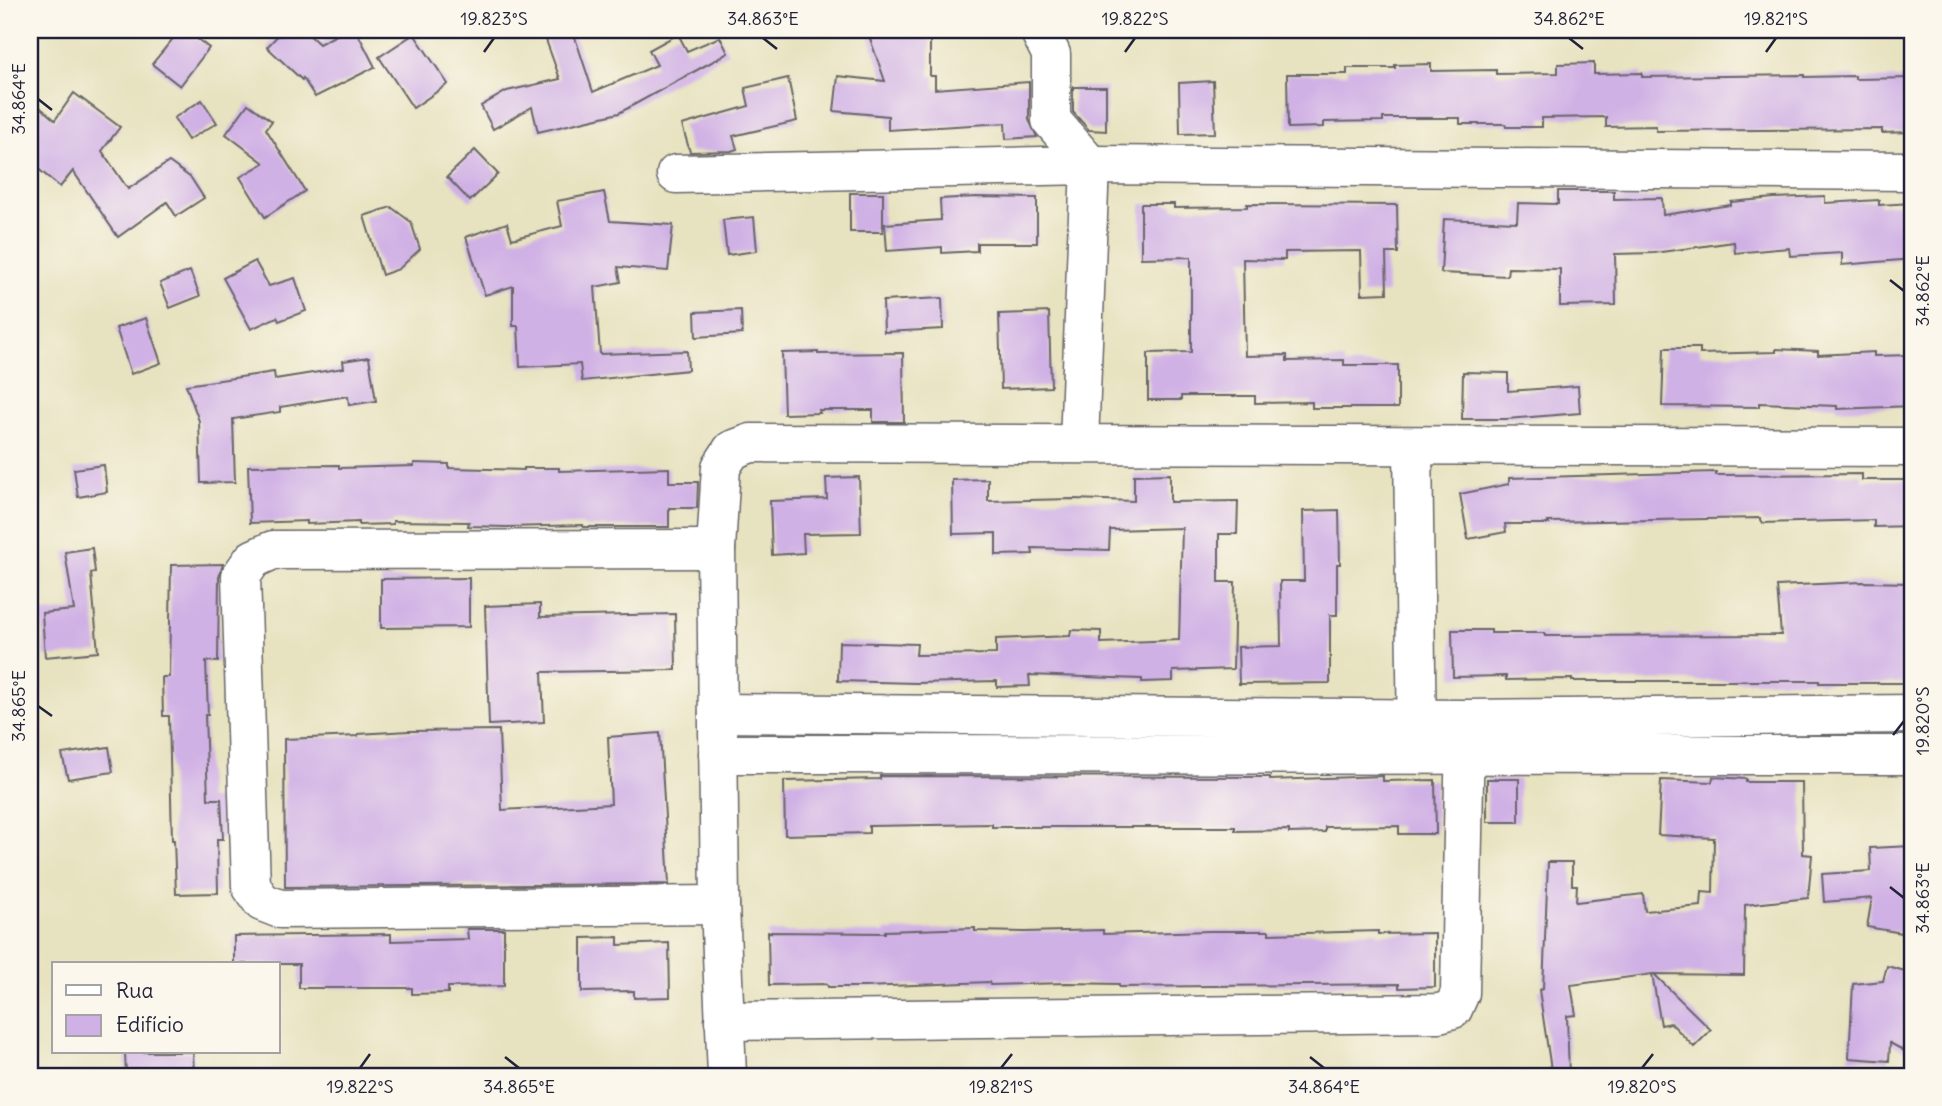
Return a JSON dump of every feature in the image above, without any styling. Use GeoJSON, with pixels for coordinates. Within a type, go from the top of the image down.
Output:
{"type":"FeatureCollection","features":[{"type":"Feature","properties":{"kind":"street"},"geometry":{"type":"LineString","coordinates":[[1039,30],[1051,54],[1051,120],[1090,165],[1079,443]]}},
{"type":"Feature","properties":{"kind":"street"},"geometry":{"type":"LineString","coordinates":[[676,174],[1090,165],[1912,171]]}},
{"type":"Feature","properties":{"kind":"street"},"geometry":{"type":"LineString","coordinates":[[727,1076],[720,905],[716,549],[721,467],[732,450],[751,443],[1912,447]]}},
{"type":"Feature","properties":{"kind":"street"},"geometry":{"type":"LineString","coordinates":[[1413,446],[1417,736]]}},
{"type":"Feature","properties":{"kind":"street"},"geometry":{"type":"LineString","coordinates":[[716,549],[272,550],[253,559],[240,576],[251,886],[262,902],[279,909],[720,905]]}},
{"type":"Feature","properties":{"kind":"street"},"geometry":{"type":"LineString","coordinates":[[718,713],[1131,715],[1417,736]]}},
{"type":"Feature","properties":{"kind":"street"},"geometry":{"type":"LineString","coordinates":[[1465,736],[1731,716],[1912,714]]}},
{"type":"Feature","properties":{"kind":"street"},"geometry":{"type":"LineString","coordinates":[[1131,715],[1133,754]]}},
{"type":"Feature","properties":{"kind":"street"},"geometry":{"type":"LineString","coordinates":[[1731,716],[1732,755]]}},
{"type":"Feature","properties":{"kind":"street"},"geometry":{"type":"LineString","coordinates":[[718,754],[1133,754],[1417,736],[1465,736],[1732,755],[1912,755]]}},
{"type":"Feature","properties":{"kind":"street"},"geometry":{"type":"LineString","coordinates":[[724,1021],[1439,1013],[1453,1009],[1460,993],[1465,736]]}},
{"type":"Feature","properties":{"kind":"building"},"geometry":{"type":"Polygon","coordinates":[[[180,30],[186,30],[209,48],[180,86],[152,64],[180,30]]]}},
{"type":"Feature","properties":{"kind":"building"},"geometry":{"type":"Polygon","coordinates":[[[283,30],[304,30],[319,44],[346,30],[356,30],[375,67],[315,97],[303,78],[302,80],[267,47],[283,30]]]}},
{"type":"Feature","properties":{"kind":"building"},"geometry":{"type":"Polygon","coordinates":[[[867,30],[930,30],[930,76],[935,76],[935,89],[1029,82],[1029,120],[1037,137],[1006,139],[1005,123],[888,130],[888,116],[834,111],[838,76],[885,81],[867,30]]]}},
{"type":"Feature","properties":{"kind":"building"},"geometry":{"type":"Polygon","coordinates":[[[573,31],[593,92],[657,65],[649,50],[678,34],[687,51],[720,37],[728,53],[619,113],[538,132],[532,107],[493,129],[481,106],[507,91],[560,79],[546,40],[573,31]]]}},
{"type":"Feature","properties":{"kind":"building"},"geometry":{"type":"Polygon","coordinates":[[[414,34],[448,84],[413,108],[379,57],[414,34]]]}},
{"type":"Feature","properties":{"kind":"building"},"geometry":{"type":"Polygon","coordinates":[[[1594,63],[1594,74],[1642,73],[1642,77],[1804,75],[1855,76],[1855,79],[1912,78],[1912,132],[1882,133],[1882,129],[1656,131],[1656,126],[1606,127],[1606,117],[1542,118],[1542,127],[1460,124],[1460,118],[1383,118],[1383,121],[1324,122],[1324,127],[1288,128],[1287,74],[1347,74],[1347,68],[1395,68],[1395,65],[1431,64],[1431,71],[1558,73],[1558,64],[1594,63]]]}},
{"type":"Feature","properties":{"kind":"building"},"geometry":{"type":"Polygon","coordinates":[[[788,78],[797,121],[733,136],[737,149],[731,151],[690,152],[682,125],[749,106],[745,88],[788,78]]]}},
{"type":"Feature","properties":{"kind":"building"},"geometry":{"type":"Polygon","coordinates":[[[1213,81],[1215,133],[1180,134],[1179,83],[1213,81]]]}},
{"type":"Feature","properties":{"kind":"building"},"geometry":{"type":"Polygon","coordinates":[[[1073,87],[1106,87],[1106,131],[1089,130],[1073,112],[1073,87]]]}},
{"type":"Feature","properties":{"kind":"building"},"geometry":{"type":"Polygon","coordinates":[[[74,93],[120,127],[102,151],[128,189],[169,162],[191,178],[204,198],[176,216],[167,202],[118,237],[73,171],[60,187],[30,162],[30,99],[55,120],[74,93]]]}},
{"type":"Feature","properties":{"kind":"building"},"geometry":{"type":"Polygon","coordinates":[[[202,100],[217,123],[188,140],[174,118],[202,100]]]}},
{"type":"Feature","properties":{"kind":"building"},"geometry":{"type":"Polygon","coordinates":[[[248,104],[272,121],[266,129],[305,191],[265,217],[240,177],[264,163],[226,134],[248,104]]]}},
{"type":"Feature","properties":{"kind":"building"},"geometry":{"type":"Polygon","coordinates":[[[475,150],[498,174],[470,201],[447,177],[475,150]]]}},
{"type":"Feature","properties":{"kind":"building"},"geometry":{"type":"Polygon","coordinates":[[[1558,191],[1614,191],[1614,199],[1662,198],[1663,215],[1731,205],[1731,202],[1774,198],[1825,196],[1825,203],[1879,200],[1879,205],[1912,203],[1912,259],[1842,265],[1842,253],[1790,256],[1789,248],[1735,253],[1734,242],[1654,253],[1615,254],[1616,305],[1560,306],[1560,269],[1508,268],[1507,276],[1441,273],[1444,219],[1517,222],[1518,203],[1558,204],[1558,191]]]}},
{"type":"Feature","properties":{"kind":"building"},"geometry":{"type":"Polygon","coordinates":[[[604,192],[610,221],[673,225],[668,271],[618,267],[621,282],[595,287],[600,354],[687,351],[688,370],[582,381],[580,364],[520,367],[518,326],[513,326],[513,286],[485,295],[466,237],[507,223],[512,239],[562,226],[557,201],[604,192]]]}},
{"type":"Feature","properties":{"kind":"building"},"geometry":{"type":"Polygon","coordinates":[[[850,193],[883,193],[883,232],[850,232],[850,193]]]}},
{"type":"Feature","properties":{"kind":"building"},"geometry":{"type":"Polygon","coordinates":[[[1037,198],[1037,243],[977,243],[977,251],[942,253],[942,247],[887,251],[885,224],[941,220],[940,199],[1037,198]]]}},
{"type":"Feature","properties":{"kind":"building"},"geometry":{"type":"Polygon","coordinates":[[[1141,204],[1174,204],[1174,208],[1247,207],[1247,204],[1397,205],[1398,253],[1386,253],[1387,293],[1362,294],[1361,251],[1285,252],[1285,260],[1243,259],[1245,356],[1287,355],[1287,361],[1344,360],[1344,365],[1398,365],[1398,408],[1312,408],[1312,402],[1255,403],[1255,396],[1181,396],[1181,400],[1148,400],[1148,353],[1191,352],[1191,257],[1141,258],[1141,204]]]}},
{"type":"Feature","properties":{"kind":"building"},"geometry":{"type":"Polygon","coordinates":[[[391,207],[411,222],[420,249],[399,269],[382,275],[364,216],[391,207]]]}},
{"type":"Feature","properties":{"kind":"building"},"geometry":{"type":"Polygon","coordinates":[[[754,217],[757,251],[727,255],[723,220],[754,217]]]}},
{"type":"Feature","properties":{"kind":"building"},"geometry":{"type":"Polygon","coordinates":[[[255,261],[269,286],[295,278],[306,311],[279,321],[277,317],[251,329],[223,278],[255,261]]]}},
{"type":"Feature","properties":{"kind":"building"},"geometry":{"type":"Polygon","coordinates":[[[190,271],[200,296],[170,308],[160,283],[190,271]]]}},
{"type":"Feature","properties":{"kind":"building"},"geometry":{"type":"Polygon","coordinates":[[[942,298],[943,329],[884,332],[883,301],[942,298]]]}},
{"type":"Feature","properties":{"kind":"building"},"geometry":{"type":"Polygon","coordinates":[[[741,310],[742,334],[696,337],[695,312],[741,310]]]}},
{"type":"Feature","properties":{"kind":"building"},"geometry":{"type":"Polygon","coordinates":[[[1049,312],[1051,387],[1001,389],[999,314],[1049,312]]]}},
{"type":"Feature","properties":{"kind":"building"},"geometry":{"type":"Polygon","coordinates":[[[146,318],[161,363],[131,374],[116,328],[146,318]]]}},
{"type":"Feature","properties":{"kind":"building"},"geometry":{"type":"Polygon","coordinates":[[[1664,348],[1700,348],[1700,354],[1776,352],[1776,349],[1818,351],[1818,355],[1874,352],[1874,356],[1912,355],[1912,406],[1837,409],[1837,406],[1759,403],[1759,407],[1662,406],[1664,348]]]}},
{"type":"Feature","properties":{"kind":"building"},"geometry":{"type":"Polygon","coordinates":[[[782,353],[903,353],[904,422],[873,422],[873,410],[819,410],[820,413],[784,414],[782,353]]]}},
{"type":"Feature","properties":{"kind":"building"},"geometry":{"type":"Polygon","coordinates":[[[369,357],[376,401],[349,405],[348,396],[280,407],[280,412],[233,419],[235,482],[201,483],[199,421],[186,385],[274,372],[275,379],[344,368],[343,361],[369,357]]]}},
{"type":"Feature","properties":{"kind":"building"},"geometry":{"type":"Polygon","coordinates":[[[1463,372],[1508,373],[1508,391],[1578,386],[1580,413],[1507,419],[1462,419],[1463,372]]]}},
{"type":"Feature","properties":{"kind":"building"},"geometry":{"type":"Polygon","coordinates":[[[414,463],[449,464],[449,468],[559,468],[559,471],[669,468],[669,482],[698,482],[697,508],[669,508],[669,527],[506,527],[468,526],[469,522],[393,521],[393,524],[359,525],[359,522],[307,524],[307,521],[250,523],[248,466],[339,465],[339,468],[414,466],[414,463]]]}},
{"type":"Feature","properties":{"kind":"building"},"geometry":{"type":"Polygon","coordinates":[[[104,465],[107,492],[78,497],[74,469],[104,465]]]}},
{"type":"Feature","properties":{"kind":"building"},"geometry":{"type":"Polygon","coordinates":[[[1716,472],[1716,475],[1862,474],[1862,480],[1912,480],[1912,526],[1874,527],[1874,520],[1763,523],[1760,518],[1548,522],[1549,524],[1505,524],[1506,532],[1468,539],[1460,494],[1509,484],[1509,478],[1716,472]]]}},
{"type":"Feature","properties":{"kind":"building"},"geometry":{"type":"Polygon","coordinates":[[[1170,474],[1170,502],[1238,501],[1237,534],[1219,534],[1219,582],[1235,582],[1233,669],[1173,671],[1173,681],[1142,682],[1142,679],[1029,675],[1030,686],[997,687],[997,681],[838,681],[839,642],[917,644],[916,655],[996,654],[996,639],[1070,636],[1071,630],[1101,631],[1101,643],[1179,640],[1182,528],[1110,530],[1109,550],[1032,548],[1033,554],[996,555],[996,533],[953,534],[952,480],[988,479],[988,501],[1134,501],[1134,475],[1170,474]]]}},
{"type":"Feature","properties":{"kind":"building"},"geometry":{"type":"Polygon","coordinates":[[[859,477],[861,533],[803,534],[804,553],[772,555],[770,501],[827,499],[826,478],[859,477]]]}},
{"type":"Feature","properties":{"kind":"building"},"geometry":{"type":"Polygon","coordinates":[[[1339,510],[1340,564],[1337,564],[1337,615],[1330,615],[1330,683],[1239,684],[1238,647],[1281,646],[1280,581],[1304,581],[1303,511],[1339,510]]]}},
{"type":"Feature","properties":{"kind":"building"},"geometry":{"type":"Polygon","coordinates":[[[92,548],[95,572],[91,573],[98,652],[45,657],[42,613],[74,610],[65,552],[92,548]]]}},
{"type":"Feature","properties":{"kind":"building"},"geometry":{"type":"Polygon","coordinates":[[[223,564],[219,577],[218,662],[206,661],[208,715],[205,715],[208,799],[221,799],[223,839],[217,839],[218,893],[176,894],[169,716],[163,716],[162,677],[169,677],[171,565],[223,564]]]}},
{"type":"Feature","properties":{"kind":"building"},"geometry":{"type":"Polygon","coordinates":[[[469,578],[469,627],[381,628],[381,579],[469,578]]]}},
{"type":"Feature","properties":{"kind":"building"},"geometry":{"type":"Polygon","coordinates":[[[1862,582],[1912,583],[1912,683],[1572,681],[1506,680],[1506,676],[1453,677],[1452,630],[1545,633],[1545,636],[1781,635],[1777,586],[1862,582]]]}},
{"type":"Feature","properties":{"kind":"building"},"geometry":{"type":"Polygon","coordinates":[[[540,604],[540,617],[675,614],[676,670],[542,672],[544,722],[489,725],[485,606],[540,604]]]}},
{"type":"Feature","properties":{"kind":"building"},"geometry":{"type":"Polygon","coordinates":[[[499,730],[502,810],[611,804],[608,737],[660,733],[669,884],[285,887],[284,739],[409,731],[499,730]]]}},
{"type":"Feature","properties":{"kind":"building"},"geometry":{"type":"Polygon","coordinates":[[[109,747],[113,772],[68,779],[62,754],[109,747]]]}},
{"type":"Feature","properties":{"kind":"building"},"geometry":{"type":"Polygon","coordinates":[[[880,776],[1270,777],[1270,780],[1383,776],[1383,781],[1435,780],[1436,834],[1399,834],[1399,826],[1325,827],[1325,832],[1289,833],[1289,830],[1235,831],[1235,827],[992,827],[992,824],[869,826],[869,833],[785,835],[784,781],[880,779],[880,776]]]}},
{"type":"Feature","properties":{"kind":"building"},"geometry":{"type":"Polygon","coordinates":[[[1713,777],[1746,779],[1746,782],[1802,782],[1803,854],[1812,855],[1808,898],[1745,905],[1744,975],[1654,974],[1711,1030],[1694,1047],[1671,1023],[1661,1025],[1652,974],[1571,985],[1576,1015],[1567,1016],[1569,1076],[1552,1076],[1539,990],[1543,989],[1548,862],[1572,862],[1572,885],[1577,885],[1576,902],[1643,894],[1645,911],[1701,906],[1702,892],[1713,893],[1714,838],[1658,835],[1661,780],[1712,782],[1713,777]]]}},
{"type":"Feature","properties":{"kind":"building"},"geometry":{"type":"Polygon","coordinates":[[[1487,779],[1519,779],[1519,822],[1487,822],[1487,779]]]}},
{"type":"Feature","properties":{"kind":"building"},"geometry":{"type":"Polygon","coordinates":[[[1912,846],[1912,906],[1908,934],[1867,927],[1872,898],[1824,902],[1822,874],[1871,871],[1870,848],[1912,846]]]}},
{"type":"Feature","properties":{"kind":"building"},"geometry":{"type":"Polygon","coordinates":[[[975,928],[975,931],[1025,932],[1103,930],[1103,934],[1211,931],[1269,931],[1269,934],[1378,931],[1378,934],[1435,933],[1435,987],[1399,988],[1399,984],[1119,987],[1119,984],[990,985],[989,982],[864,987],[828,987],[827,984],[769,985],[768,932],[885,933],[975,928]]]}},
{"type":"Feature","properties":{"kind":"building"},"geometry":{"type":"Polygon","coordinates":[[[467,929],[504,929],[504,986],[448,987],[448,993],[412,994],[412,988],[299,988],[299,964],[234,962],[234,936],[391,934],[391,941],[468,939],[467,929]]]}},
{"type":"Feature","properties":{"kind":"building"},"geometry":{"type":"Polygon","coordinates":[[[618,937],[618,945],[669,943],[670,997],[634,998],[634,991],[582,992],[582,938],[618,937]]]}},
{"type":"Feature","properties":{"kind":"building"},"geometry":{"type":"Polygon","coordinates":[[[1887,966],[1912,973],[1912,1055],[1890,1043],[1889,1061],[1849,1058],[1853,984],[1883,981],[1887,966]]]}},
{"type":"Feature","properties":{"kind":"building"},"geometry":{"type":"Polygon","coordinates":[[[125,1054],[193,1054],[194,1076],[126,1076],[125,1054]]]}}]}
